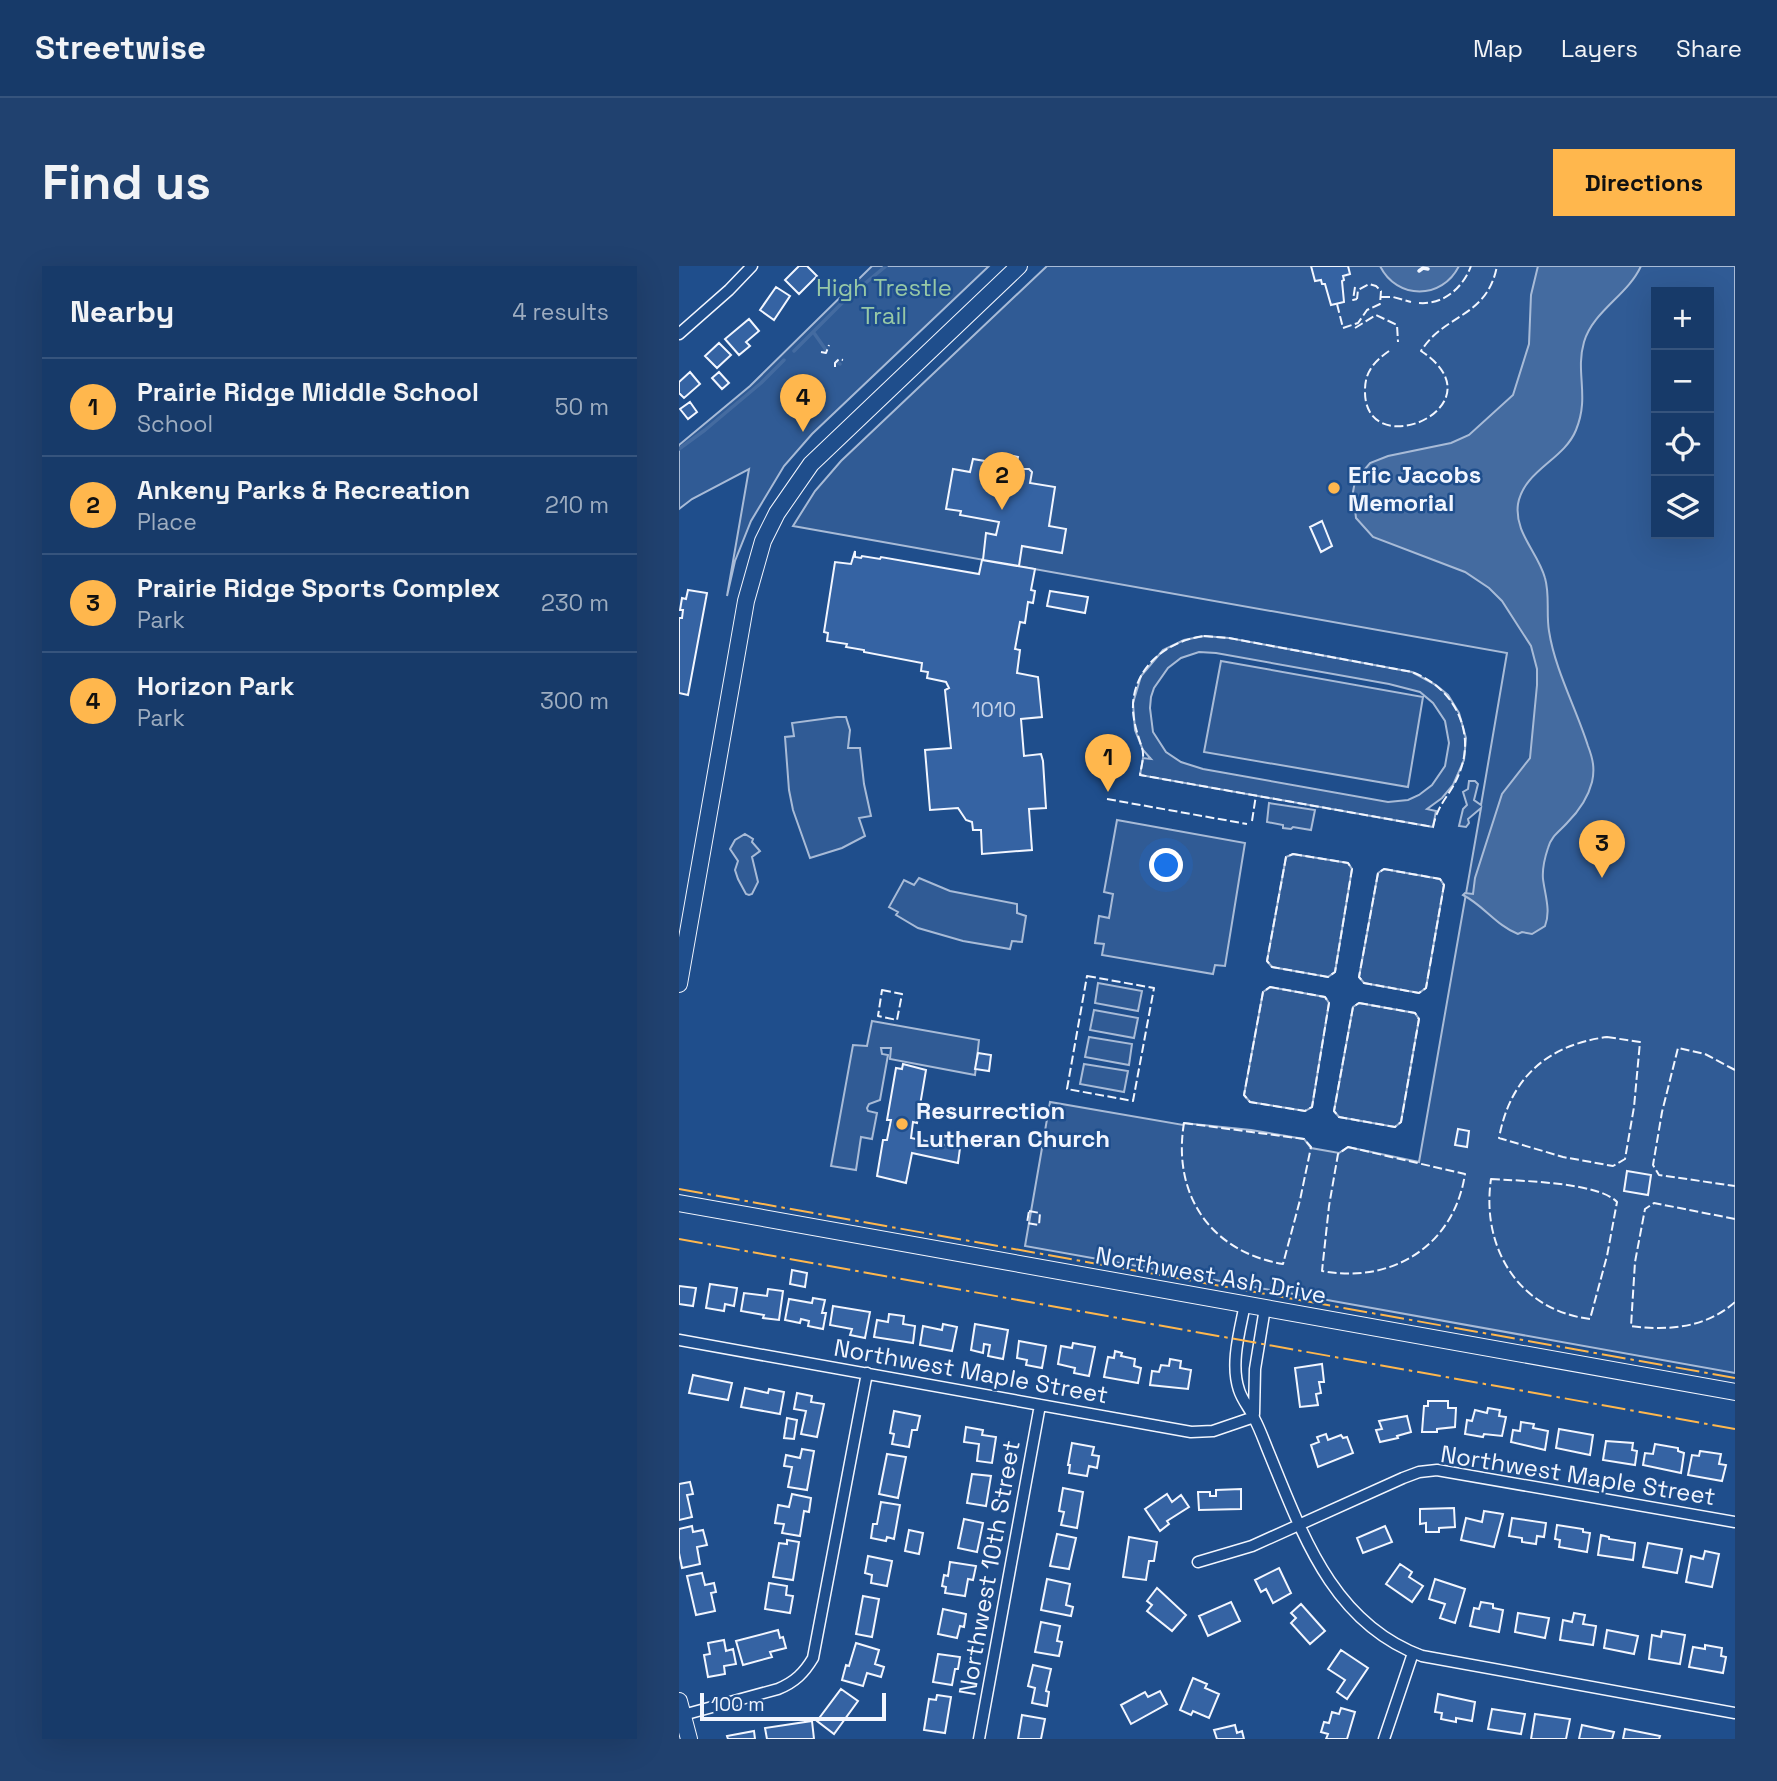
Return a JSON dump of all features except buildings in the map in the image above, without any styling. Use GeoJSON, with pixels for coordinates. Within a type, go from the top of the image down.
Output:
{"type":"FeatureCollection","features":[{"type":"Feature","properties":{"kind":"street"},"geometry":{"type":"LineString","coordinates":[[679,334],[729,290],[751,266]]}},
{"type":"Feature","properties":{"kind":"street"},"geometry":{"type":"LineString","coordinates":[[679,984],[746,601],[763,541],[777,513],[811,464],[1019,266]]}},
{"type":"Feature","properties":{"kind":"street","name":"Northwest Ash Drive"},"geometry":{"type":"LineString","coordinates":[[679,1203],[1735,1392]]}},
{"type":"Feature","properties":{"kind":"street"},"geometry":{"type":"LineString","coordinates":[[1244,1304],[1236,1366],[1239,1389],[1254,1417],[1298,1524],[1319,1567],[1351,1609],[1370,1627],[1413,1653],[1735,1713]]}},
{"type":"Feature","properties":{"kind":"street"},"geometry":{"type":"LineString","coordinates":[[1254,1417],[1255,1368],[1265,1308]]}},
{"type":"Feature","properties":{"kind":"street","name":"Northwest Maple Street"},"geometry":{"type":"LineString","coordinates":[[679,1340],[1191,1432],[1213,1431],[1254,1417]]}},
{"type":"Feature","properties":{"kind":"street"},"geometry":{"type":"LineString","coordinates":[[689,1739],[681,1708],[778,1689],[792,1683],[805,1672],[813,1658],[867,1373]]}},
{"type":"Feature","properties":{"kind":"street","name":"Northwest 10th Street"},"geometry":{"type":"LineString","coordinates":[[979,1739],[1040,1405]]}},
{"type":"Feature","properties":{"kind":"street","name":"Northwest Maple Street"},"geometry":{"type":"LineString","coordinates":[[1199,1562],[1252,1546],[1403,1478],[1419,1472],[1437,1470],[1735,1522]]}},
{"type":"Feature","properties":{"kind":"street"},"geometry":{"type":"LineString","coordinates":[[1384,1739],[1413,1653]]}},
{"type":"Feature","properties":{"kind":"shaded area","name":"High Trestle Trail"},"geometry":{"type":"Polygon","coordinates":[[[872,266],[989,266],[812,434],[784,466],[751,521],[735,561],[727,596],[749,469],[692,499],[679,509],[679,445],[750,386],[872,266]]]}},
{"type":"Feature","properties":{"kind":"shaded area"},"geometry":{"type":"Polygon","coordinates":[[[1047,266],[1735,266],[1735,1373],[1025,1246],[1050,1102],[1183,1125],[1251,1130],[1304,1139],[1311,1148],[1339,1153],[1348,1147],[1419,1162],[1481,808],[1468,819],[1466,827],[1459,826],[1463,809],[1467,805],[1463,792],[1468,789],[1469,781],[1475,781],[1478,784],[1474,800],[1481,805],[1507,653],[793,526],[815,491],[841,461],[1047,266]]]}},
{"type":"Feature","properties":{"kind":"shaded area"},"geometry":{"type":"Polygon","coordinates":[[[1380,266],[1459,266],[1442,285],[1419,291],[1397,285],[1380,266]]]}},
{"type":"Feature","properties":{"kind":"shaded area"},"geometry":{"type":"Polygon","coordinates":[[[1538,266],[1641,266],[1628,286],[1595,321],[1584,342],[1581,364],[1582,406],[1576,430],[1563,449],[1528,482],[1518,504],[1523,533],[1545,578],[1552,646],[1590,751],[1593,768],[1592,782],[1585,799],[1549,844],[1543,875],[1548,909],[1545,926],[1532,934],[1518,934],[1503,926],[1463,895],[1473,894],[1475,878],[1502,794],[1530,758],[1537,685],[1537,669],[1531,646],[1502,601],[1489,588],[1465,572],[1373,537],[1356,518],[1353,492],[1355,481],[1370,463],[1388,456],[1451,443],[1469,435],[1513,395],[1529,344],[1531,295],[1538,266]]]}},
{"type":"Feature","properties":{"kind":"shaded area"},"geometry":{"type":"Polygon","coordinates":[[[1204,636],[1229,638],[1412,672],[1436,685],[1448,695],[1459,713],[1466,738],[1464,760],[1453,785],[1427,809],[1436,811],[1433,827],[1140,775],[1143,758],[1151,759],[1143,750],[1135,730],[1133,703],[1141,676],[1163,650],[1184,640],[1204,636]],[[1199,652],[1181,658],[1168,668],[1151,697],[1153,732],[1166,752],[1181,762],[1203,769],[1388,802],[1408,800],[1419,795],[1432,785],[1445,766],[1449,743],[1445,721],[1433,703],[1420,692],[1199,652]]]}},
{"type":"Feature","properties":{"kind":"shaded area"},"geometry":{"type":"Polygon","coordinates":[[[1221,661],[1423,697],[1408,787],[1204,752],[1221,661]]]}},
{"type":"Feature","properties":{"kind":"shaded area"},"geometry":{"type":"Polygon","coordinates":[[[846,717],[850,730],[848,748],[860,748],[871,816],[859,818],[865,836],[842,848],[810,858],[793,810],[785,737],[794,736],[792,723],[846,717]]]}},
{"type":"Feature","properties":{"kind":"shaded area"},"geometry":{"type":"Polygon","coordinates":[[[1269,803],[1315,810],[1311,830],[1283,828],[1283,825],[1267,822],[1269,803]]]}},
{"type":"Feature","properties":{"kind":"shaded area"},"geometry":{"type":"Polygon","coordinates":[[[1117,820],[1245,843],[1225,966],[1215,965],[1213,974],[1102,955],[1104,944],[1095,943],[1099,916],[1109,918],[1113,894],[1104,892],[1117,820]]]}},
{"type":"Feature","properties":{"kind":"shaded area"},"geometry":{"type":"Polygon","coordinates":[[[745,834],[753,839],[752,842],[760,851],[752,857],[758,882],[749,895],[738,879],[735,870],[738,861],[730,849],[735,840],[745,834]]]}},
{"type":"Feature","properties":{"kind":"shaded area"},"geometry":{"type":"Polygon","coordinates":[[[1293,854],[1348,863],[1352,869],[1335,972],[1328,977],[1272,967],[1267,961],[1286,857],[1293,854]]]}},
{"type":"Feature","properties":{"kind":"shaded area"},"geometry":{"type":"Polygon","coordinates":[[[1384,869],[1440,879],[1444,885],[1426,988],[1419,993],[1364,983],[1359,977],[1378,873],[1384,869]]]}},
{"type":"Feature","properties":{"kind":"shaded area"},"geometry":{"type":"Polygon","coordinates":[[[919,878],[950,891],[1017,904],[1017,913],[1026,916],[1022,942],[1012,941],[1010,949],[963,941],[918,928],[896,915],[898,912],[889,907],[904,880],[914,885],[919,878]]]}},
{"type":"Feature","properties":{"kind":"shaded area"},"geometry":{"type":"Polygon","coordinates":[[[1098,983],[1142,991],[1138,1011],[1095,1003],[1098,983]]]}},
{"type":"Feature","properties":{"kind":"shaded area"},"geometry":{"type":"Polygon","coordinates":[[[1270,987],[1325,997],[1329,1003],[1312,1107],[1305,1111],[1250,1102],[1244,1095],[1263,992],[1270,987]]]}},
{"type":"Feature","properties":{"kind":"shaded area"},"geometry":{"type":"Polygon","coordinates":[[[1359,1003],[1415,1013],[1419,1019],[1401,1122],[1395,1127],[1339,1117],[1334,1111],[1353,1007],[1359,1003]]]}},
{"type":"Feature","properties":{"kind":"shaded area"},"geometry":{"type":"Polygon","coordinates":[[[1094,1010],[1138,1018],[1134,1038],[1090,1030],[1094,1010]]]}},
{"type":"Feature","properties":{"kind":"shaded area"},"geometry":{"type":"Polygon","coordinates":[[[872,1021],[979,1040],[975,1075],[890,1059],[891,1048],[881,1048],[882,1054],[888,1055],[880,1100],[869,1104],[867,1108],[868,1111],[877,1113],[872,1139],[861,1137],[856,1170],[831,1166],[853,1045],[867,1046],[872,1021]]]}},
{"type":"Feature","properties":{"kind":"shaded area"},"geometry":{"type":"Polygon","coordinates":[[[1089,1037],[1132,1044],[1129,1065],[1085,1057],[1089,1037]]]}},
{"type":"Feature","properties":{"kind":"shaded area"},"geometry":{"type":"Polygon","coordinates":[[[1084,1064],[1128,1071],[1124,1092],[1080,1084],[1084,1064]]]}},
{"type":"Feature","properties":{"kind":"waterway"},"geometry":{"type":"LineString","coordinates":[[794,351],[845,300],[886,266]]}},
{"type":"Feature","properties":{"kind":"waterway"},"geometry":{"type":"LineString","coordinates":[[814,333],[826,350]]}},
{"type":"Feature","properties":{"kind":"waterway"},"geometry":{"type":"LineString","coordinates":[[679,449],[761,383],[784,360]]}},
{"type":"Feature","properties":{"kind":"fence"},"geometry":{"type":"LineString","coordinates":[[1419,303],[1436,301],[1451,294],[1463,281],[1471,266]]}},
{"type":"Feature","properties":{"kind":"fence"},"geometry":{"type":"LineString","coordinates":[[1389,351],[1375,363],[1367,377],[1365,390],[1370,413],[1385,424],[1404,426],[1424,420],[1440,408],[1447,391],[1443,372],[1421,351],[1442,329],[1475,306],[1484,296],[1492,283],[1497,266]]}},
{"type":"Feature","properties":{"kind":"fence"},"geometry":{"type":"LineString","coordinates":[[1343,328],[1358,323],[1367,310],[1380,304],[1381,291],[1369,284],[1358,290],[1357,299]]}},
{"type":"Feature","properties":{"kind":"fence"},"geometry":{"type":"LineString","coordinates":[[1355,287],[1353,300],[1357,299]]}},
{"type":"Feature","properties":{"kind":"fence"},"geometry":{"type":"LineString","coordinates":[[1381,297],[1411,302]]}},
{"type":"Feature","properties":{"kind":"fence"},"geometry":{"type":"LineString","coordinates":[[1337,304],[1343,328]]}},
{"type":"Feature","properties":{"kind":"fence"},"geometry":{"type":"LineString","coordinates":[[1355,328],[1376,315],[1397,325],[1398,342]]}},
{"type":"Feature","properties":{"kind":"fence"},"geometry":{"type":"LineString","coordinates":[[821,352],[826,353],[829,345]]}},
{"type":"Feature","properties":{"kind":"fence"},"geometry":{"type":"LineString","coordinates":[[835,367],[839,359],[843,360]]}},
{"type":"Feature","properties":{"kind":"fence"},"geometry":{"type":"LineString","coordinates":[[1204,636],[1229,638],[1412,672],[1439,688],[1458,712],[1465,742],[1459,774],[1438,811],[1433,827],[1140,775],[1143,751],[1133,711],[1138,683],[1144,671],[1164,651],[1176,644],[1204,636]]}},
{"type":"Feature","properties":{"kind":"fence"},"geometry":{"type":"LineString","coordinates":[[1252,821],[1256,795]]}},
{"type":"Feature","properties":{"kind":"fence"},"geometry":{"type":"LineString","coordinates":[[1107,799],[1247,824]]}},
{"type":"Feature","properties":{"kind":"fence"},"geometry":{"type":"LineString","coordinates":[[1293,854],[1348,863],[1352,869],[1335,972],[1328,977],[1272,967],[1267,961],[1286,857],[1293,854]]}},
{"type":"Feature","properties":{"kind":"fence"},"geometry":{"type":"LineString","coordinates":[[1384,869],[1440,879],[1444,885],[1426,988],[1419,993],[1364,983],[1359,977],[1378,873],[1384,869]]}},
{"type":"Feature","properties":{"kind":"fence"},"geometry":{"type":"LineString","coordinates":[[1087,976],[1154,988],[1133,1101],[1067,1089],[1087,976]]}},
{"type":"Feature","properties":{"kind":"fence"},"geometry":{"type":"LineString","coordinates":[[1270,987],[1325,997],[1329,1003],[1312,1107],[1305,1111],[1250,1102],[1244,1095],[1263,992],[1270,987]]}},
{"type":"Feature","properties":{"kind":"fence"},"geometry":{"type":"LineString","coordinates":[[882,990],[902,994],[897,1020],[878,1016],[882,990]]}},
{"type":"Feature","properties":{"kind":"fence"},"geometry":{"type":"LineString","coordinates":[[1359,1003],[1415,1013],[1419,1019],[1401,1122],[1395,1127],[1339,1117],[1334,1111],[1353,1007],[1359,1003]]}},
{"type":"Feature","properties":{"kind":"fence"},"geometry":{"type":"LineString","coordinates":[[1607,1037],[1640,1042],[1634,1107],[1625,1159],[1613,1166],[1563,1157],[1499,1138],[1512,1098],[1535,1068],[1566,1048],[1607,1037]]}},
{"type":"Feature","properties":{"kind":"fence"},"geometry":{"type":"LineString","coordinates":[[1735,1070],[1705,1054],[1678,1048],[1662,1112],[1653,1165],[1659,1175],[1735,1186]]}},
{"type":"Feature","properties":{"kind":"fence"},"geometry":{"type":"LineString","coordinates":[[1184,1123],[1304,1139],[1311,1147],[1283,1264],[1235,1247],[1217,1233],[1202,1216],[1191,1196],[1184,1174],[1184,1123]]}},
{"type":"Feature","properties":{"kind":"fence"},"geometry":{"type":"LineString","coordinates":[[1348,1147],[1465,1174],[1459,1199],[1448,1221],[1433,1240],[1416,1254],[1395,1265],[1348,1274],[1322,1271],[1338,1154],[1348,1147]]}},
{"type":"Feature","properties":{"kind":"fence"},"geometry":{"type":"LineString","coordinates":[[1491,1179],[1576,1186],[1607,1195],[1617,1202],[1607,1256],[1590,1319],[1565,1313],[1543,1303],[1524,1289],[1510,1271],[1499,1251],[1492,1228],[1489,1204],[1491,1179]]}},
{"type":"Feature","properties":{"kind":"fence"},"geometry":{"type":"LineString","coordinates":[[1735,1219],[1654,1203],[1645,1209],[1635,1262],[1631,1326],[1686,1326],[1712,1317],[1735,1302]]}},
{"type":"Feature","properties":{"kind":"fence"},"geometry":{"type":"LineString","coordinates":[[1029,1211],[1040,1213],[1039,1225],[1027,1223],[1029,1211]]}},
{"type":"Feature","properties":{"kind":"wall"},"geometry":{"type":"LineString","coordinates":[[1419,271],[1428,269]]}},
{"type":"Feature","properties":{"kind":"power"},"geometry":{"type":"LineString","coordinates":[[679,1189],[1735,1378]]}},
{"type":"Feature","properties":{"kind":"power"},"geometry":{"type":"LineString","coordinates":[[679,1239],[1735,1429]]}},
{"type":"Feature","properties":{"kind":"place","name":"Horizon Park"},"geometry":{"type":"Point","coordinates":[803,432]}},
{"type":"Feature","properties":{"kind":"place","name":"Eric Jacobs Memorial"},"geometry":{"type":"Point","coordinates":[1334,488]}},
{"type":"Feature","properties":{"kind":"place","name":"Ankeny Parks & Recreation"},"geometry":{"type":"Point","coordinates":[1002,510]}},
{"type":"Feature","properties":{"kind":"place","name":"Prairie Ridge Middle School"},"geometry":{"type":"Point","coordinates":[1108,792]}},
{"type":"Feature","properties":{"kind":"place","name":"Prairie Ridge Sports Complex"},"geometry":{"type":"Point","coordinates":[1602,878]}},
{"type":"Feature","properties":{"kind":"place","name":"Resurrection Lutheran Church"},"geometry":{"type":"Point","coordinates":[902,1124]}}]}
